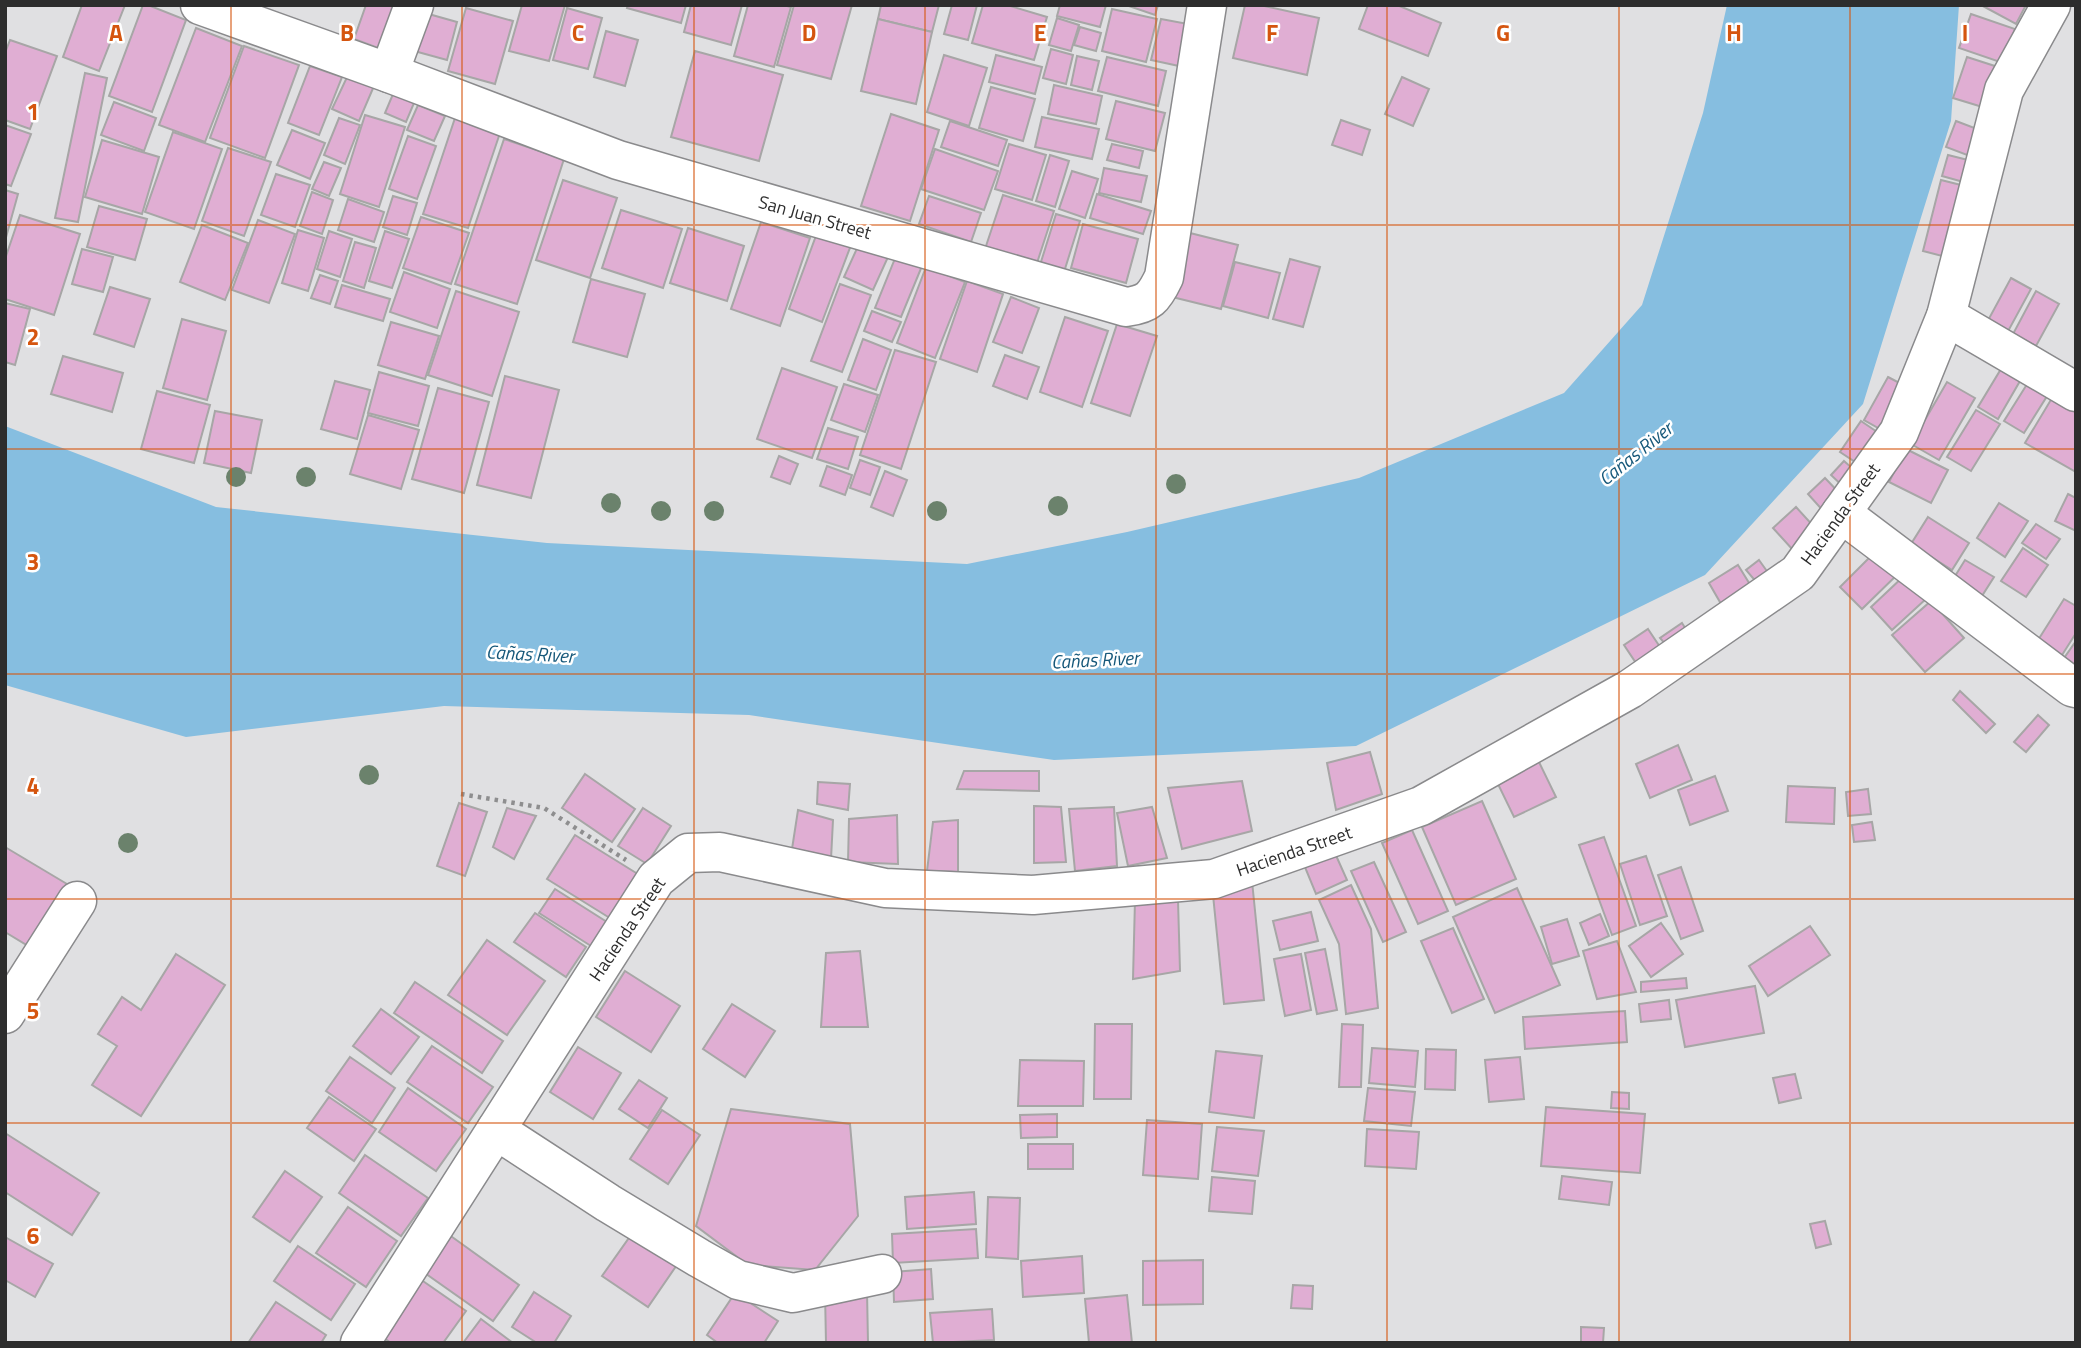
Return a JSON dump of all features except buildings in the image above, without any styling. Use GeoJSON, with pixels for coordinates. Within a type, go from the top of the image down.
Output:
{"type":"FeatureCollection","features":[{"type":"Feature","properties":{"kind":"street","name":"San Juan Street"},"geometry":{"type":"LineString","coordinates":[[200,5],[618,160],[1126,307],[1144,305],[1156,293],[1164,277],[1207,5]]}},
{"type":"Feature","properties":{"kind":"street"},"geometry":{"type":"LineString","coordinates":[[389,73],[414,5]]}},
{"type":"Feature","properties":{"kind":"street","name":"Hacienda Street"},"geometry":{"type":"LineString","coordinates":[[360,1343],[656,879],[688,853],[720,852],[885,888],[1033,895],[1214,879],[1421,806],[1630,689],[1798,573],[1899,432],[1946,316],[2004,90],[2051,5]]}},
{"type":"Feature","properties":{"kind":"street"},"geometry":{"type":"LineString","coordinates":[[1946,316],[2076,392]]}},
{"type":"Feature","properties":{"kind":"street"},"geometry":{"type":"LineString","coordinates":[[1841,513],[2076,688]]}},
{"type":"Feature","properties":{"kind":"street"},"geometry":{"type":"LineString","coordinates":[[5,1014],[77,901]]}},
{"type":"Feature","properties":{"kind":"street"},"geometry":{"type":"LineString","coordinates":[[496,1130],[608,1202],[738,1280],[793,1293],[882,1274]]}},
{"type":"Feature","properties":{"kind":"path"},"geometry":{"type":"LineString","coordinates":[[461,794],[544,808],[656,879]]}},
{"type":"Feature","properties":{"kind":"water","name":"Cañas River"},"geometry":{"type":"Polygon","coordinates":[[[1727,5],[1959,5],[1951,121],[1863,404],[1705,575],[1356,746],[1054,760],[749,715],[444,706],[186,737],[5,685],[5,426],[216,507],[547,543],[967,564],[1127,532],[1359,478],[1564,393],[1642,305],[1703,113],[1727,5]]]}}]}
